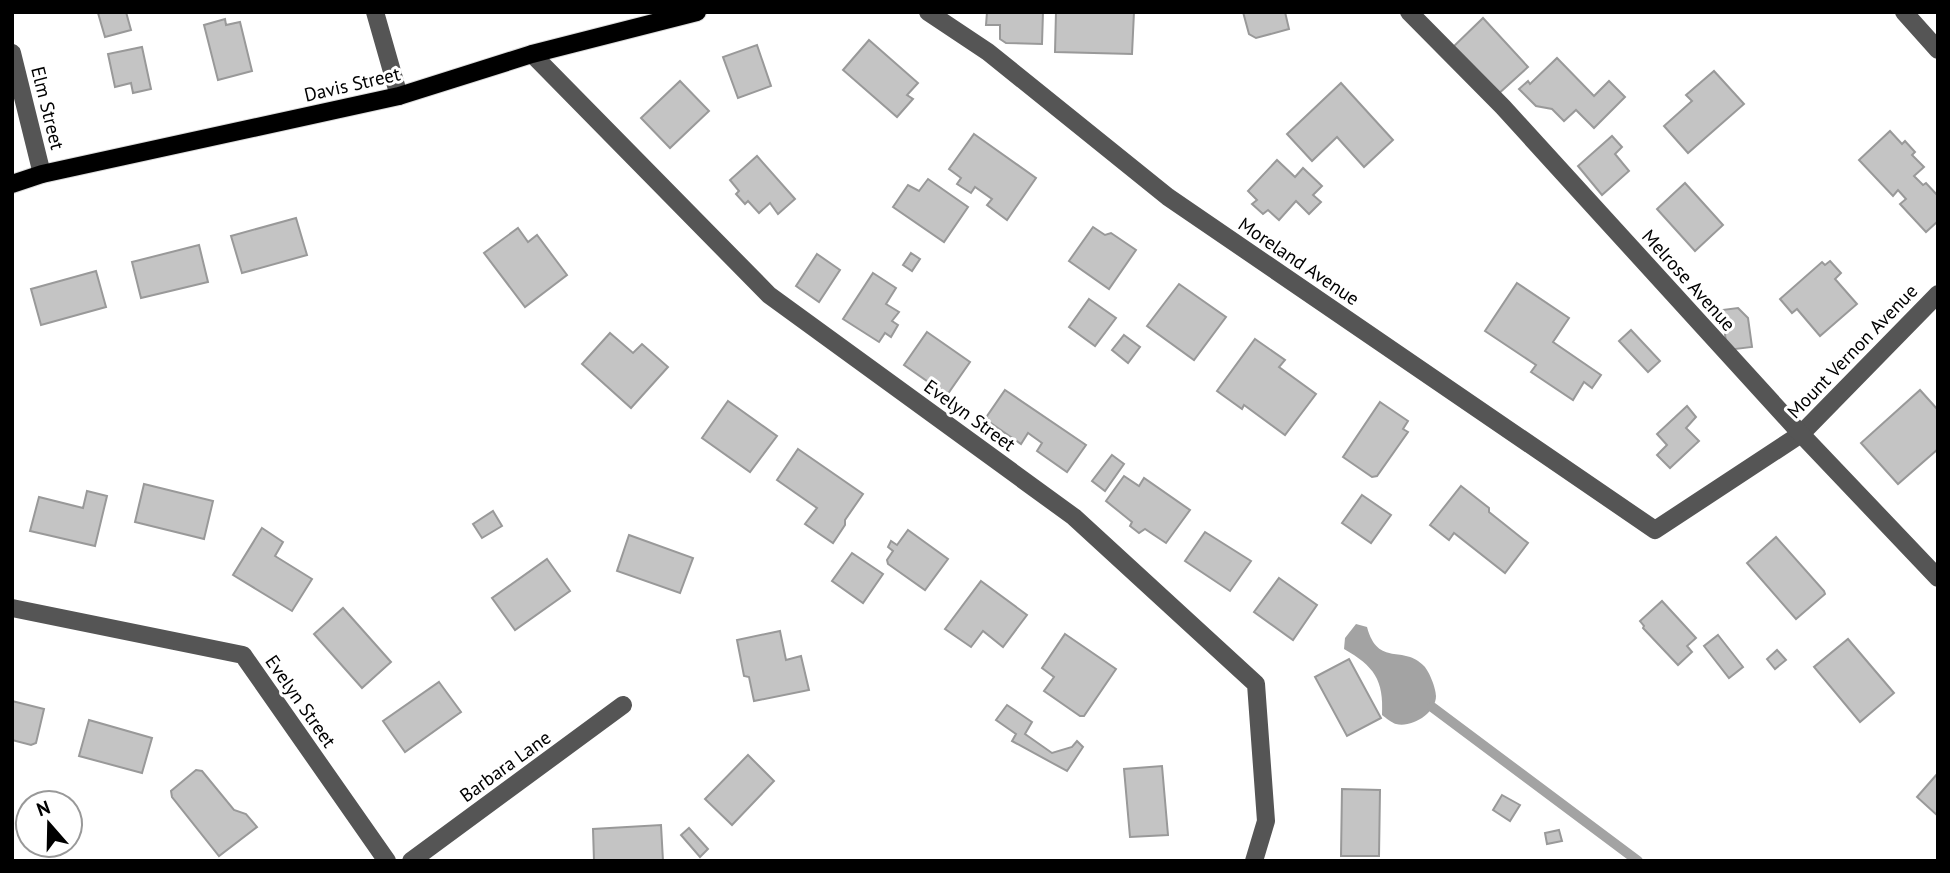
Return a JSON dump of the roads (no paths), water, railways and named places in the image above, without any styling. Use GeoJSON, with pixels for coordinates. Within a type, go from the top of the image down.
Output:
{"type":"FeatureCollection","features":[{"type":"Feature","properties":{"kind":"main road","name":"Davis Street"},"geometry":{"type":"LineString","coordinates":[[12,184],[42,174],[399,96],[532,54],[697,12]]}},
{"type":"Feature","properties":{"kind":"street"},"geometry":{"type":"LineString","coordinates":[[374,12],[399,96]]}},
{"type":"Feature","properties":{"kind":"street","name":"Moreland Avenue"},"geometry":{"type":"LineString","coordinates":[[928,12],[988,52],[1168,197],[1655,530]]}},
{"type":"Feature","properties":{"kind":"street","name":"Melrose Avenue"},"geometry":{"type":"LineString","coordinates":[[1409,12],[1503,107],[1801,434],[1938,578]]}},
{"type":"Feature","properties":{"kind":"street"},"geometry":{"type":"LineString","coordinates":[[1904,12],[1938,50]]}},
{"type":"Feature","properties":{"kind":"street","name":"Elm Street"},"geometry":{"type":"LineString","coordinates":[[12,53],[42,174]]}},
{"type":"Feature","properties":{"kind":"street","name":"Evelyn Street"},"geometry":{"type":"LineString","coordinates":[[532,54],[769,295],[1074,517],[1256,684],[1266,821],[1254,861]]}},
{"type":"Feature","properties":{"kind":"street","name":"Mount Vernon Avenue"},"geometry":{"type":"LineString","coordinates":[[1655,530],[1801,434],[1938,294]]}},
{"type":"Feature","properties":{"kind":"street","name":"Evelyn Street"},"geometry":{"type":"LineString","coordinates":[[12,608],[243,656],[387,861]]}},
{"type":"Feature","properties":{"kind":"street","name":"Barbara Lane"},"geometry":{"type":"LineString","coordinates":[[411,861],[623,705]]}},
{"type":"Feature","properties":{"kind":"waterway"},"geometry":{"type":"LineString","coordinates":[[1432,707],[1638,861]]}}]}
